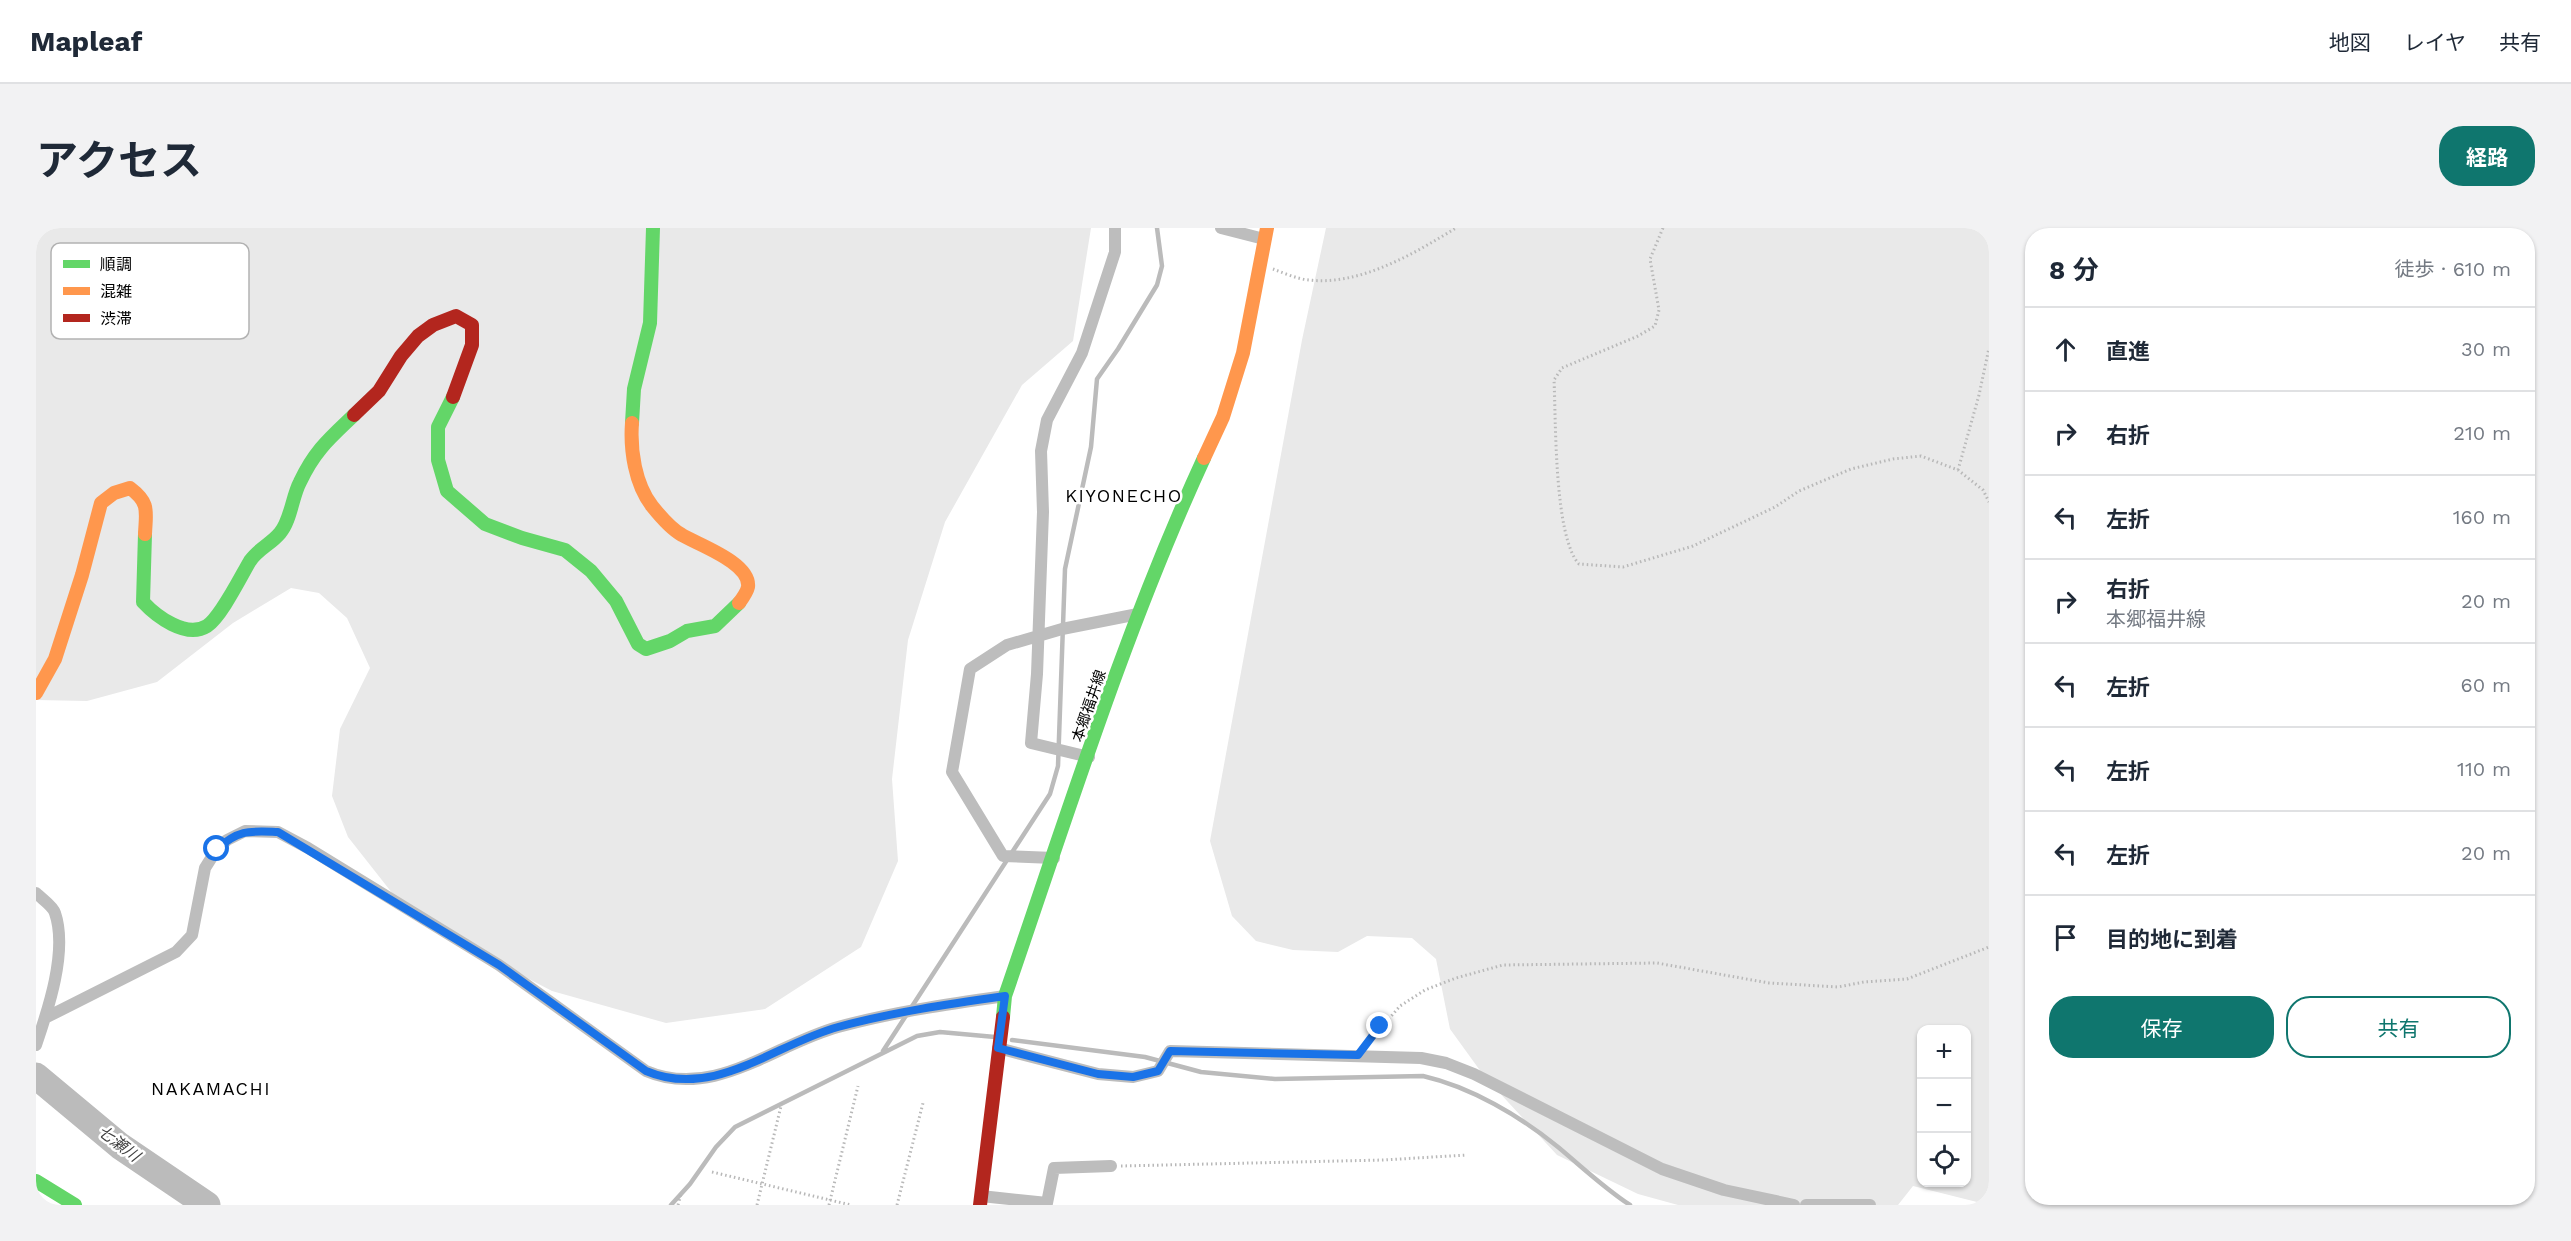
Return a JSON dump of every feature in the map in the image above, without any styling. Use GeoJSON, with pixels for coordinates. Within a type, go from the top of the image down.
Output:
{"type":"FeatureCollection","features":[{"type":"Feature","properties":{"kind":"street"},"geometry":{"type":"LineString","coordinates":[[36,693],[55,659],[82,575],[101,503],[114,493],[130,488],[141,496],[146,504],[143,602],[154,615],[182,628],[194,629],[207,626],[222,608],[254,555],[281,532],[299,483],[317,450],[379,391],[401,356],[418,336],[433,325],[456,316],[472,324],[472,345],[459,384],[438,427],[438,460],[447,491],[485,524],[522,538],[566,550],[591,571],[616,601],[638,644],[646,649],[670,641],[687,631],[715,626],[740,602],[748,588],[747,579],[734,562],[679,534],[651,505],[637,476],[632,438],[634,389],[650,323],[650,243],[653,228]]}},
{"type":"Feature","properties":{"kind":"street"},"geometry":{"type":"LineString","coordinates":[[1089,757],[1031,743],[1037,674],[1043,512],[1041,451],[1047,420],[1082,353],[1115,252],[1115,228]]}},
{"type":"Feature","properties":{"kind":"street"},"geometry":{"type":"LineString","coordinates":[[1221,228],[1265,233]]}},
{"type":"Feature","properties":{"kind":"street","name":"本郷福井線"},"geometry":{"type":"LineString","coordinates":[[980,1201],[1005,996],[1138,614],[1168,536],[1223,417],[1243,353],[1265,233]]}},
{"type":"Feature","properties":{"kind":"street"},"geometry":{"type":"LineString","coordinates":[[1054,858],[1003,856],[952,772],[970,669],[1007,645],[1138,614]]}},
{"type":"Feature","properties":{"kind":"street"},"geometry":{"type":"LineString","coordinates":[[45,1018],[176,952],[192,934],[205,868],[217,849],[227,840],[245,831],[278,832],[308,848],[499,965],[646,1071],[663,1078],[705,1079],[742,1067],[834,1028],[883,1015],[1005,996]]}},
{"type":"Feature","properties":{"kind":"street"},"geometry":{"type":"LineString","coordinates":[[36,893],[55,911],[59,942],[53,988],[36,1045]]}},
{"type":"Feature","properties":{"kind":"street"},"geometry":{"type":"LineString","coordinates":[[998,1048],[1098,1074],[1133,1077],[1158,1071],[1170,1051],[1421,1058],[1446,1063],[1474,1074],[1662,1169],[1724,1190],[1794,1205]]}},
{"type":"Feature","properties":{"kind":"street"},"geometry":{"type":"LineString","coordinates":[[980,1201],[1047,1203],[1054,1168],[1111,1166]]}},
{"type":"Feature","properties":{"kind":"street"},"geometry":{"type":"LineString","coordinates":[[36,1181],[75,1205]]}},
{"type":"Feature","properties":{"kind":"street"},"geometry":{"type":"LineString","coordinates":[[1806,1205],[1870,1205]]}},
{"type":"Feature","properties":{"kind":"path"},"geometry":{"type":"LineString","coordinates":[[1259,265],[1309,280],[1355,277],[1416,253],[1456,228]]}},
{"type":"Feature","properties":{"kind":"path"},"geometry":{"type":"LineString","coordinates":[[1663,228],[1650,259],[1659,310],[1655,326],[1638,336],[1562,368],[1554,380],[1560,513],[1571,555],[1579,564],[1623,567],[1693,546],[1775,507],[1799,491],[1851,469],[1882,461],[1921,456],[1958,470],[1983,490],[1989,502]]}},
{"type":"Feature","properties":{"kind":"path"},"geometry":{"type":"LineString","coordinates":[[1958,470],[1979,395],[1989,348]]}},
{"type":"Feature","properties":{"kind":"path"},"geometry":{"type":"LineString","coordinates":[[1358,1055],[1380,1026],[1400,1006],[1425,990],[1456,978],[1503,965],[1657,963],[1769,983],[1838,987],[1864,982],[1907,979],[1989,947]]}},
{"type":"Feature","properties":{"kind":"path"},"geometry":{"type":"LineString","coordinates":[[829,1203],[858,1086]]}},
{"type":"Feature","properties":{"kind":"path"},"geometry":{"type":"LineString","coordinates":[[758,1205],[782,1102]]}},
{"type":"Feature","properties":{"kind":"path"},"geometry":{"type":"LineString","coordinates":[[897,1205],[923,1103]]}},
{"type":"Feature","properties":{"kind":"path"},"geometry":{"type":"LineString","coordinates":[[1111,1166],[1383,1160],[1467,1155]]}},
{"type":"Feature","properties":{"kind":"path"},"geometry":{"type":"LineString","coordinates":[[712,1172],[829,1203],[851,1205]]}},
{"type":"Feature","properties":{"kind":"path"},"geometry":{"type":"LineString","coordinates":[[678,1205],[681,1194]]}},
{"type":"Feature","properties":{"kind":"shaded area"},"geometry":{"type":"Polygon","coordinates":[[[36,228],[1091,228],[1073,341],[1022,385],[945,522],[908,640],[892,779],[898,861],[861,947],[765,1009],[666,1023],[552,991],[411,917],[348,837],[332,796],[340,729],[370,668],[347,618],[319,593],[291,588],[233,623],[157,682],[87,701],[36,700],[36,228]]]}},
{"type":"Feature","properties":{"kind":"shaded area"},"geometry":{"type":"Polygon","coordinates":[[[1326,228],[1989,228],[1989,1205],[1917,1187],[1913,1186],[1898,1205],[1678,1205],[1638,1194],[1557,1155],[1484,1076],[1450,1029],[1436,959],[1412,938],[1367,936],[1338,952],[1293,950],[1256,941],[1232,916],[1210,841],[1302,340],[1326,228]]]}},
{"type":"Feature","properties":{"kind":"waterway"},"geometry":{"type":"LineString","coordinates":[[883,1051],[1050,794],[1058,766],[1065,569],[1091,447],[1097,379],[1157,285],[1162,266],[1157,228]]}},
{"type":"Feature","properties":{"kind":"waterway"},"geometry":{"type":"LineString","coordinates":[[671,1205],[690,1184],[716,1147],[735,1127],[917,1036],[940,1032],[995,1037]]}},
{"type":"Feature","properties":{"kind":"waterway"},"geometry":{"type":"LineString","coordinates":[[1012,1040],[1145,1057],[1201,1072],[1275,1079],[1423,1076],[1459,1087],[1511,1114],[1558,1147],[1630,1205]]}},
{"type":"Feature","properties":{"kind":"waterway","name":"七瀬川"},"geometry":{"type":"LineString","coordinates":[[36,1076],[120,1146],[207,1205]]}},
{"type":"Feature","properties":{"kind":"traffic: fast"},"geometry":{"type":"LineString","coordinates":[[632,423],[634,389],[650,323],[653,228]]}},
{"type":"Feature","properties":{"kind":"traffic: fast"},"geometry":{"type":"LineString","coordinates":[[453,397],[438,427],[438,460],[447,491],[485,524],[522,538],[565,550],[591,571],[616,601],[638,644],[646,649],[670,641],[687,631],[715,626],[739,603]]}},
{"type":"Feature","properties":{"kind":"traffic: fast"},"geometry":{"type":"LineString","coordinates":[[145,534],[143,602],[163,619],[181,628],[190,630],[207,626],[224,605],[253,557],[284,528],[297,488],[311,461],[354,415]]}},
{"type":"Feature","properties":{"kind":"traffic: fast"},"geometry":{"type":"LineString","coordinates":[[1003,1017],[1005,996],[1122,657],[1204,458]]}},
{"type":"Feature","properties":{"kind":"traffic: fast"},"geometry":{"type":"LineString","coordinates":[[36,1181],[75,1205]]}},
{"type":"Feature","properties":{"kind":"traffic: slow"},"geometry":{"type":"LineString","coordinates":[[1204,458],[1223,417],[1243,353],[1267,228]]}},
{"type":"Feature","properties":{"kind":"traffic: slow"},"geometry":{"type":"LineString","coordinates":[[632,423],[635,466],[646,497],[674,529],[722,556],[741,570],[747,578],[748,587],[739,603]]}},
{"type":"Feature","properties":{"kind":"traffic: slow"},"geometry":{"type":"LineString","coordinates":[[36,693],[55,659],[82,575],[101,503],[114,493],[130,488],[144,503],[145,534]]}},
{"type":"Feature","properties":{"kind":"traffic: jam"},"geometry":{"type":"LineString","coordinates":[[354,415],[379,391],[401,356],[418,336],[433,325],[456,316],[472,325],[472,345],[453,397]]}},
{"type":"Feature","properties":{"kind":"traffic: jam"},"geometry":{"type":"LineString","coordinates":[[980,1205],[1003,1017]]}},
{"type":"Feature","properties":{"kind":"district","name":"KIYONECHO"},"geometry":{"type":"Point","coordinates":[1124,496]}},
{"type":"Feature","properties":{"kind":"district","name":"NAKAMACHI"},"geometry":{"type":"Point","coordinates":[211,1089]}},
{"type":"Feature","properties":{"kind":"route"},"geometry":{"type":"LineString","coordinates":[[217,849],[227,840],[245,831],[278,832],[499,965],[646,1071],[663,1078],[705,1079],[742,1067],[834,1028],[883,1015],[1005,996],[998,1048],[1098,1074],[1133,1077],[1158,1071],[1170,1051],[1358,1055],[1380,1026]]}}]}
